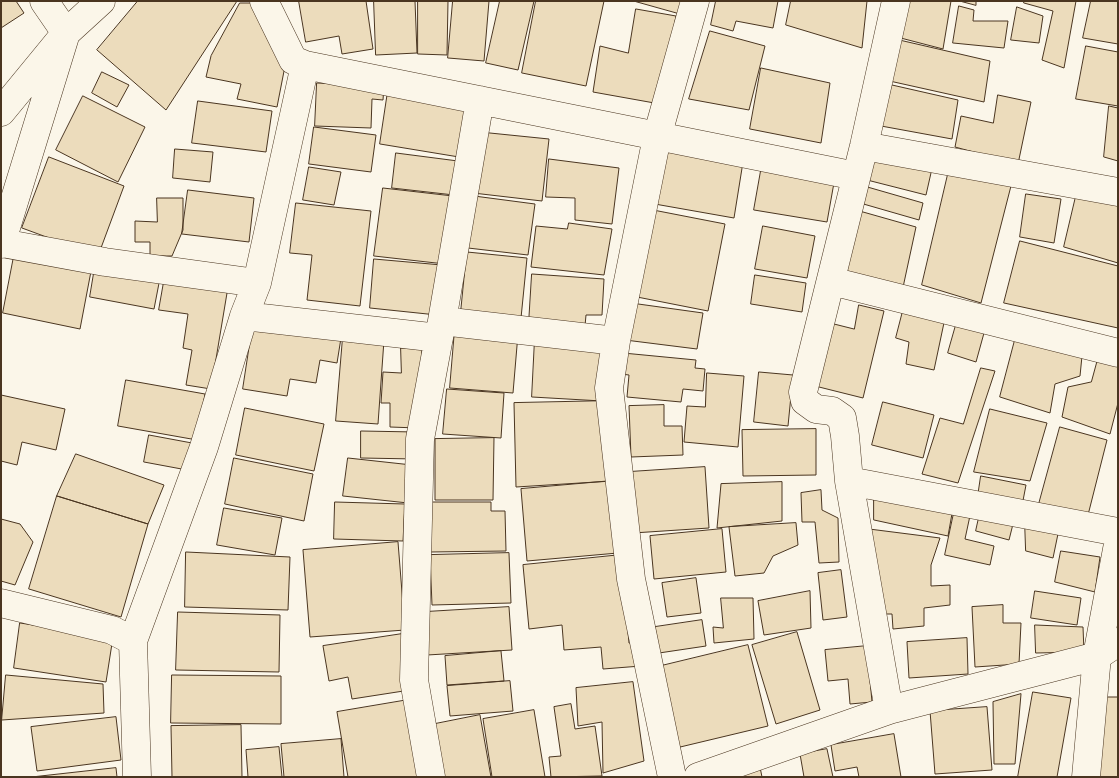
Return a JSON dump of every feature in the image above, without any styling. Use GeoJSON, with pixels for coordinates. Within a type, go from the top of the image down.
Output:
{"type":"FeatureCollection","features":[{"type":"Feature","properties":{"kind":"street"},"geometry":{"type":"LineString","coordinates":[[44,1],[66,32]]}},
{"type":"Feature","properties":{"kind":"street"},"geometry":{"type":"LineString","coordinates":[[1,112],[66,32],[101,1]]}},
{"type":"Feature","properties":{"kind":"street"},"geometry":{"type":"LineString","coordinates":[[264,1],[293,60],[305,65],[856,176]]}},
{"type":"Feature","properties":{"kind":"street"},"geometry":{"type":"LineString","coordinates":[[672,777],[631,579],[609,388],[616,341],[657,137],[695,1]]}},
{"type":"Feature","properties":{"kind":"street"},"geometry":{"type":"LineString","coordinates":[[889,710],[849,481],[842,418],[832,411],[816,409],[806,401],[803,392],[864,146],[896,1]]}},
{"type":"Feature","properties":{"kind":"street"},"geometry":{"type":"LineString","coordinates":[[66,32],[2,244],[105,262],[257,283]]}},
{"type":"Feature","properties":{"kind":"street"},"geometry":{"type":"LineString","coordinates":[[137,777],[133,641],[204,447],[244,316],[257,283],[305,65]]}},
{"type":"Feature","properties":{"kind":"street"},"geometry":{"type":"LineString","coordinates":[[431,777],[414,680],[420,439],[441,329],[480,100]]}},
{"type":"Feature","properties":{"kind":"street"},"geometry":{"type":"LineString","coordinates":[[864,146],[1118,192]]}},
{"type":"Feature","properties":{"kind":"street"},"geometry":{"type":"LineString","coordinates":[[831,281],[1118,353]]}},
{"type":"Feature","properties":{"kind":"street"},"geometry":{"type":"LineString","coordinates":[[244,316],[616,341]]}},
{"type":"Feature","properties":{"kind":"street"},"geometry":{"type":"LineString","coordinates":[[849,481],[1118,532]]}},
{"type":"Feature","properties":{"kind":"street"},"geometry":{"type":"LineString","coordinates":[[1086,777],[1107,649],[1118,544]]}},
{"type":"Feature","properties":{"kind":"street"},"geometry":{"type":"LineString","coordinates":[[1,603],[112,630],[133,641]]}},
{"type":"Feature","properties":{"kind":"street"},"geometry":{"type":"LineString","coordinates":[[698,777],[889,710],[1107,649]]}},
{"type":"Feature","properties":{"kind":"building"},"geometry":{"type":"Polygon","coordinates":[[[1,1],[16,1],[24,13],[1,28],[1,1]]]}},
{"type":"Feature","properties":{"kind":"building"},"geometry":{"type":"Polygon","coordinates":[[[138,1],[237,1],[166,110],[97,50],[138,1]]]}},
{"type":"Feature","properties":{"kind":"building"},"geometry":{"type":"Polygon","coordinates":[[[299,1],[366,1],[373,49],[342,54],[339,36],[306,42],[299,1]]]}},
{"type":"Feature","properties":{"kind":"building"},"geometry":{"type":"Polygon","coordinates":[[[374,1],[415,1],[417,53],[376,55],[374,1]]]}},
{"type":"Feature","properties":{"kind":"building"},"geometry":{"type":"Polygon","coordinates":[[[418,1],[448,1],[447,55],[418,54],[418,1]]]}},
{"type":"Feature","properties":{"kind":"building"},"geometry":{"type":"Polygon","coordinates":[[[453,1],[489,1],[484,61],[448,58],[453,1]]]}},
{"type":"Feature","properties":{"kind":"building"},"geometry":{"type":"Polygon","coordinates":[[[500,1],[534,1],[518,70],[486,63],[500,1]]]}},
{"type":"Feature","properties":{"kind":"building"},"geometry":{"type":"Polygon","coordinates":[[[536,1],[604,1],[586,86],[522,73],[536,1]]]}},
{"type":"Feature","properties":{"kind":"building"},"geometry":{"type":"Polygon","coordinates":[[[634,1],[688,1],[685,15],[634,1]]]}},
{"type":"Feature","properties":{"kind":"building"},"geometry":{"type":"Polygon","coordinates":[[[716,1],[778,1],[773,28],[736,21],[733,31],[711,25],[716,1]]]}},
{"type":"Feature","properties":{"kind":"building"},"geometry":{"type":"Polygon","coordinates":[[[791,1],[867,1],[862,48],[786,25],[791,1]]]}},
{"type":"Feature","properties":{"kind":"building"},"geometry":{"type":"Polygon","coordinates":[[[900,1],[951,1],[943,49],[893,36],[900,1]]]}},
{"type":"Feature","properties":{"kind":"building"},"geometry":{"type":"Polygon","coordinates":[[[960,1],[976,1],[976,5],[960,1]]]}},
{"type":"Feature","properties":{"kind":"building"},"geometry":{"type":"Polygon","coordinates":[[[1024,1],[1076,1],[1064,68],[1042,60],[1053,11],[1024,3],[1024,1]]]}},
{"type":"Feature","properties":{"kind":"building"},"geometry":{"type":"Polygon","coordinates":[[[1091,1],[1118,1],[1118,44],[1083,38],[1091,1]]]}},
{"type":"Feature","properties":{"kind":"building"},"geometry":{"type":"Polygon","coordinates":[[[240,3],[251,3],[285,66],[277,107],[237,99],[241,84],[206,77],[211,56],[240,3]]]}},
{"type":"Feature","properties":{"kind":"building"},"geometry":{"type":"Polygon","coordinates":[[[959,6],[974,10],[973,21],[1008,21],[1004,48],[953,43],[959,6]]]}},
{"type":"Feature","properties":{"kind":"building"},"geometry":{"type":"Polygon","coordinates":[[[1017,7],[1043,16],[1039,43],[1011,40],[1017,7]]]}},
{"type":"Feature","properties":{"kind":"building"},"geometry":{"type":"Polygon","coordinates":[[[636,9],[676,16],[660,104],[593,92],[600,46],[628,53],[636,9]]]}},
{"type":"Feature","properties":{"kind":"building"},"geometry":{"type":"Polygon","coordinates":[[[710,31],[765,46],[749,110],[689,99],[710,31]]]}},
{"type":"Feature","properties":{"kind":"building"},"geometry":{"type":"Polygon","coordinates":[[[895,39],[990,61],[984,102],[885,80],[895,39]]]}},
{"type":"Feature","properties":{"kind":"building"},"geometry":{"type":"Polygon","coordinates":[[[1086,46],[1118,52],[1118,106],[1076,99],[1086,46]]]}},
{"type":"Feature","properties":{"kind":"building"},"geometry":{"type":"Polygon","coordinates":[[[761,68],[830,83],[821,143],[750,129],[761,68]]]}},
{"type":"Feature","properties":{"kind":"building"},"geometry":{"type":"Polygon","coordinates":[[[102,72],[129,85],[117,107],[92,93],[102,72]]]}},
{"type":"Feature","properties":{"kind":"building"},"geometry":{"type":"Polygon","coordinates":[[[317,83],[384,86],[383,100],[372,99],[371,128],[315,126],[317,83]]]}},
{"type":"Feature","properties":{"kind":"building"},"geometry":{"type":"Polygon","coordinates":[[[892,85],[958,100],[952,139],[881,126],[892,85]]]}},
{"type":"Feature","properties":{"kind":"building"},"geometry":{"type":"Polygon","coordinates":[[[388,91],[468,104],[459,157],[380,144],[388,91]]]}},
{"type":"Feature","properties":{"kind":"building"},"geometry":{"type":"Polygon","coordinates":[[[998,95],[1031,102],[1018,164],[955,147],[961,116],[993,123],[998,95]]]}},
{"type":"Feature","properties":{"kind":"building"},"geometry":{"type":"Polygon","coordinates":[[[83,96],[145,127],[118,182],[56,150],[83,96]]]}},
{"type":"Feature","properties":{"kind":"building"},"geometry":{"type":"Polygon","coordinates":[[[198,101],[272,111],[266,152],[192,143],[198,101]]]}},
{"type":"Feature","properties":{"kind":"building"},"geometry":{"type":"Polygon","coordinates":[[[1109,106],[1118,108],[1118,161],[1104,157],[1109,106]]]}},
{"type":"Feature","properties":{"kind":"building"},"geometry":{"type":"Polygon","coordinates":[[[314,127],[376,135],[371,172],[309,164],[314,127]]]}},
{"type":"Feature","properties":{"kind":"building"},"geometry":{"type":"Polygon","coordinates":[[[480,132],[549,139],[542,201],[473,193],[480,132]]]}},
{"type":"Feature","properties":{"kind":"building"},"geometry":{"type":"Polygon","coordinates":[[[175,149],[213,152],[210,182],[173,178],[175,149]]]}},
{"type":"Feature","properties":{"kind":"building"},"geometry":{"type":"Polygon","coordinates":[[[654,150],[743,162],[734,218],[649,203],[654,150]]]}},
{"type":"Feature","properties":{"kind":"building"},"geometry":{"type":"Polygon","coordinates":[[[874,151],[933,164],[926,195],[867,180],[874,151]]]}},
{"type":"Feature","properties":{"kind":"building"},"geometry":{"type":"Polygon","coordinates":[[[396,153],[458,161],[454,195],[392,188],[396,153]]]}},
{"type":"Feature","properties":{"kind":"building"},"geometry":{"type":"Polygon","coordinates":[[[49,157],[124,186],[98,256],[22,228],[49,157]]]}},
{"type":"Feature","properties":{"kind":"building"},"geometry":{"type":"Polygon","coordinates":[[[549,159],[619,168],[612,224],[575,220],[575,198],[546,197],[549,159]]]}},
{"type":"Feature","properties":{"kind":"building"},"geometry":{"type":"Polygon","coordinates":[[[762,165],[835,177],[827,222],[754,210],[762,165]]]}},
{"type":"Feature","properties":{"kind":"building"},"geometry":{"type":"Polygon","coordinates":[[[309,167],[341,172],[334,205],[303,200],[309,167]]]}},
{"type":"Feature","properties":{"kind":"building"},"geometry":{"type":"Polygon","coordinates":[[[949,170],[1012,182],[981,303],[922,285],[949,170]]]}},
{"type":"Feature","properties":{"kind":"building"},"geometry":{"type":"Polygon","coordinates":[[[864,186],[923,203],[919,220],[860,203],[864,186]]]}},
{"type":"Feature","properties":{"kind":"building"},"geometry":{"type":"Polygon","coordinates":[[[383,188],[453,196],[445,264],[374,256],[383,188]]]}},
{"type":"Feature","properties":{"kind":"building"},"geometry":{"type":"Polygon","coordinates":[[[188,190],[254,198],[249,242],[182,234],[188,190]]]}},
{"type":"Feature","properties":{"kind":"building"},"geometry":{"type":"Polygon","coordinates":[[[1077,192],[1118,201],[1118,263],[1064,247],[1077,192]]]}},
{"type":"Feature","properties":{"kind":"building"},"geometry":{"type":"Polygon","coordinates":[[[1026,194],[1061,199],[1054,243],[1020,237],[1026,194]]]}},
{"type":"Feature","properties":{"kind":"building"},"geometry":{"type":"Polygon","coordinates":[[[474,196],[535,204],[528,255],[468,248],[474,196]]]}},
{"type":"Feature","properties":{"kind":"building"},"geometry":{"type":"Polygon","coordinates":[[[157,198],[183,198],[183,230],[172,256],[150,256],[150,242],[135,242],[135,221],[157,222],[157,198]]]}},
{"type":"Feature","properties":{"kind":"building"},"geometry":{"type":"Polygon","coordinates":[[[296,203],[371,211],[360,306],[307,300],[312,255],[290,253],[296,203]]]}},
{"type":"Feature","properties":{"kind":"building"},"geometry":{"type":"Polygon","coordinates":[[[648,209],[725,224],[708,311],[632,296],[648,209]]]}},
{"type":"Feature","properties":{"kind":"building"},"geometry":{"type":"Polygon","coordinates":[[[856,210],[916,227],[902,292],[838,273],[856,210]]]}},
{"type":"Feature","properties":{"kind":"building"},"geometry":{"type":"Polygon","coordinates":[[[569,223],[612,229],[604,275],[531,267],[536,226],[567,229],[569,223]]]}},
{"type":"Feature","properties":{"kind":"building"},"geometry":{"type":"Polygon","coordinates":[[[763,226],[815,236],[807,278],[755,269],[763,226]]]}},
{"type":"Feature","properties":{"kind":"building"},"geometry":{"type":"Polygon","coordinates":[[[1020,241],[1118,266],[1118,328],[1004,303],[1020,241]]]}},
{"type":"Feature","properties":{"kind":"building"},"geometry":{"type":"Polygon","coordinates":[[[15,251],[92,266],[80,329],[3,313],[15,251]]]}},
{"type":"Feature","properties":{"kind":"building"},"geometry":{"type":"Polygon","coordinates":[[[467,252],[527,258],[521,318],[461,312],[467,252]]]}},
{"type":"Feature","properties":{"kind":"building"},"geometry":{"type":"Polygon","coordinates":[[[374,259],[442,265],[437,315],[370,308],[374,259]]]}},
{"type":"Feature","properties":{"kind":"building"},"geometry":{"type":"Polygon","coordinates":[[[95,267],[160,278],[154,309],[90,297],[95,267]]]}},
{"type":"Feature","properties":{"kind":"building"},"geometry":{"type":"Polygon","coordinates":[[[532,274],[604,279],[602,315],[586,315],[585,326],[529,323],[532,274]]]}},
{"type":"Feature","properties":{"kind":"building"},"geometry":{"type":"Polygon","coordinates":[[[755,275],[806,283],[802,312],[751,304],[755,275]]]}},
{"type":"Feature","properties":{"kind":"building"},"geometry":{"type":"Polygon","coordinates":[[[165,276],[228,287],[211,389],[186,385],[192,350],[183,348],[188,314],[159,310],[165,276]]]}},
{"type":"Feature","properties":{"kind":"building"},"geometry":{"type":"Polygon","coordinates":[[[631,303],[703,313],[697,349],[625,340],[631,303]]]}},
{"type":"Feature","properties":{"kind":"building"},"geometry":{"type":"Polygon","coordinates":[[[859,305],[884,311],[863,398],[815,386],[830,323],[854,329],[859,305]]]}},
{"type":"Feature","properties":{"kind":"building"},"geometry":{"type":"Polygon","coordinates":[[[904,307],[945,318],[934,370],[906,364],[909,342],[896,338],[904,307]]]}},
{"type":"Feature","properties":{"kind":"building"},"geometry":{"type":"Polygon","coordinates":[[[253,324],[341,338],[337,363],[320,360],[316,383],[290,379],[287,396],[243,389],[253,324]]]}},
{"type":"Feature","properties":{"kind":"building"},"geometry":{"type":"Polygon","coordinates":[[[956,325],[984,333],[976,362],[948,353],[956,325]]]}},
{"type":"Feature","properties":{"kind":"building"},"geometry":{"type":"Polygon","coordinates":[[[455,329],[518,334],[513,393],[450,388],[455,329]]]}},
{"type":"Feature","properties":{"kind":"building"},"geometry":{"type":"Polygon","coordinates":[[[343,337],[384,340],[378,424],[336,421],[343,337]]]}},
{"type":"Feature","properties":{"kind":"building"},"geometry":{"type":"Polygon","coordinates":[[[535,338],[605,342],[602,401],[532,397],[535,338]]]}},
{"type":"Feature","properties":{"kind":"building"},"geometry":{"type":"Polygon","coordinates":[[[1015,340],[1082,356],[1080,376],[1055,384],[1050,413],[1000,397],[1015,340]]]}},
{"type":"Feature","properties":{"kind":"building"},"geometry":{"type":"Polygon","coordinates":[[[401,348],[422,349],[418,428],[390,427],[390,403],[381,403],[383,372],[401,373],[401,348]]]}},
{"type":"Feature","properties":{"kind":"building"},"geometry":{"type":"Polygon","coordinates":[[[623,353],[696,360],[695,368],[705,369],[703,391],[683,389],[681,402],[627,397],[629,375],[621,374],[623,353]]]}},
{"type":"Feature","properties":{"kind":"building"},"geometry":{"type":"Polygon","coordinates":[[[1098,359],[1118,366],[1118,403],[1110,434],[1062,417],[1068,387],[1091,382],[1098,359]]]}},
{"type":"Feature","properties":{"kind":"building"},"geometry":{"type":"Polygon","coordinates":[[[981,368],[995,371],[958,483],[922,474],[940,418],[963,424],[981,368]]]}},
{"type":"Feature","properties":{"kind":"building"},"geometry":{"type":"Polygon","coordinates":[[[759,372],[793,375],[788,426],[754,422],[759,372]]]}},
{"type":"Feature","properties":{"kind":"building"},"geometry":{"type":"Polygon","coordinates":[[[707,373],[744,376],[738,447],[684,442],[687,406],[705,407],[707,373]]]}},
{"type":"Feature","properties":{"kind":"building"},"geometry":{"type":"Polygon","coordinates":[[[126,380],[205,394],[197,440],[118,426],[126,380]]]}},
{"type":"Feature","properties":{"kind":"building"},"geometry":{"type":"Polygon","coordinates":[[[447,389],[504,393],[501,438],[443,434],[447,389]]]}},
{"type":"Feature","properties":{"kind":"building"},"geometry":{"type":"Polygon","coordinates":[[[1,395],[65,409],[56,450],[22,442],[17,465],[1,461],[1,395]]]}},
{"type":"Feature","properties":{"kind":"building"},"geometry":{"type":"Polygon","coordinates":[[[608,401],[612,481],[516,487],[514,403],[608,401]]]}},
{"type":"Feature","properties":{"kind":"building"},"geometry":{"type":"Polygon","coordinates":[[[883,402],[934,415],[923,458],[872,445],[883,402]]]}},
{"type":"Feature","properties":{"kind":"building"},"geometry":{"type":"Polygon","coordinates":[[[664,405],[664,426],[682,426],[683,455],[631,457],[629,406],[664,405]]]}},
{"type":"Feature","properties":{"kind":"building"},"geometry":{"type":"Polygon","coordinates":[[[245,408],[324,424],[314,471],[236,455],[245,408]]]}},
{"type":"Feature","properties":{"kind":"building"},"geometry":{"type":"Polygon","coordinates":[[[990,409],[1047,423],[1030,481],[974,472],[990,409]]]}},
{"type":"Feature","properties":{"kind":"building"},"geometry":{"type":"Polygon","coordinates":[[[1060,427],[1107,440],[1088,515],[1039,504],[1060,427]]]}},
{"type":"Feature","properties":{"kind":"building"},"geometry":{"type":"Polygon","coordinates":[[[816,429],[816,475],[743,476],[742,430],[816,429]]]}},
{"type":"Feature","properties":{"kind":"building"},"geometry":{"type":"Polygon","coordinates":[[[361,431],[416,432],[416,459],[361,458],[361,431]]]}},
{"type":"Feature","properties":{"kind":"building"},"geometry":{"type":"Polygon","coordinates":[[[149,435],[192,443],[187,470],[144,462],[149,435]]]}},
{"type":"Feature","properties":{"kind":"building"},"geometry":{"type":"Polygon","coordinates":[[[494,438],[493,500],[435,500],[435,439],[494,438]]]}},
{"type":"Feature","properties":{"kind":"building"},"geometry":{"type":"Polygon","coordinates":[[[76,454],[164,485],[148,524],[57,496],[76,454]]]}},
{"type":"Feature","properties":{"kind":"building"},"geometry":{"type":"Polygon","coordinates":[[[234,458],[313,474],[304,521],[225,504],[234,458]]]}},
{"type":"Feature","properties":{"kind":"building"},"geometry":{"type":"Polygon","coordinates":[[[348,458],[412,465],[408,503],[343,496],[348,458]]]}},
{"type":"Feature","properties":{"kind":"building"},"geometry":{"type":"Polygon","coordinates":[[[705,467],[709,528],[633,533],[629,472],[705,467]]]}},
{"type":"Feature","properties":{"kind":"building"},"geometry":{"type":"Polygon","coordinates":[[[981,476],[1026,485],[1021,511],[977,503],[981,476]]]}},
{"type":"Feature","properties":{"kind":"building"},"geometry":{"type":"Polygon","coordinates":[[[612,481],[618,553],[527,561],[521,489],[612,481]]]}},
{"type":"Feature","properties":{"kind":"building"},"geometry":{"type":"Polygon","coordinates":[[[782,482],[782,521],[717,528],[721,484],[782,482]]]}},
{"type":"Feature","properties":{"kind":"building"},"geometry":{"type":"Polygon","coordinates":[[[874,488],[953,508],[948,536],[874,520],[874,488]]]}},
{"type":"Feature","properties":{"kind":"building"},"geometry":{"type":"Polygon","coordinates":[[[821,490],[822,510],[838,518],[839,562],[819,563],[815,522],[802,522],[801,493],[821,490]]]}},
{"type":"Feature","properties":{"kind":"building"},"geometry":{"type":"Polygon","coordinates":[[[57,496],[148,524],[121,617],[29,589],[57,496]]]}},
{"type":"Feature","properties":{"kind":"building"},"geometry":{"type":"Polygon","coordinates":[[[335,502],[405,504],[403,541],[334,539],[335,502]]]}},
{"type":"Feature","properties":{"kind":"building"},"geometry":{"type":"Polygon","coordinates":[[[430,502],[491,502],[491,511],[505,511],[506,551],[430,552],[430,502]]]}},
{"type":"Feature","properties":{"kind":"building"},"geometry":{"type":"Polygon","coordinates":[[[224,508],[282,518],[275,555],[217,545],[224,508]]]}},
{"type":"Feature","properties":{"kind":"building"},"geometry":{"type":"Polygon","coordinates":[[[955,508],[971,511],[965,539],[994,546],[990,565],[945,555],[955,508]]]}},
{"type":"Feature","properties":{"kind":"building"},"geometry":{"type":"Polygon","coordinates":[[[980,513],[1014,520],[1009,540],[976,531],[980,513]]]}},
{"type":"Feature","properties":{"kind":"building"},"geometry":{"type":"Polygon","coordinates":[[[1,519],[20,524],[33,542],[15,585],[1,581],[1,519]]]}},
{"type":"Feature","properties":{"kind":"building"},"geometry":{"type":"Polygon","coordinates":[[[1025,522],[1059,529],[1053,558],[1026,551],[1025,522]]]}},
{"type":"Feature","properties":{"kind":"building"},"geometry":{"type":"Polygon","coordinates":[[[796,523],[798,545],[773,556],[764,573],[735,576],[729,527],[796,523]]]}},
{"type":"Feature","properties":{"kind":"building"},"geometry":{"type":"Polygon","coordinates":[[[722,529],[726,572],[654,579],[650,536],[722,529]]]}},
{"type":"Feature","properties":{"kind":"building"},"geometry":{"type":"Polygon","coordinates":[[[869,529],[940,538],[931,565],[931,586],[950,585],[950,605],[924,608],[924,626],[893,629],[892,614],[878,614],[869,529]]]}},
{"type":"Feature","properties":{"kind":"building"},"geometry":{"type":"Polygon","coordinates":[[[398,542],[405,630],[310,637],[303,550],[398,542]]]}},
{"type":"Feature","properties":{"kind":"building"},"geometry":{"type":"Polygon","coordinates":[[[1061,551],[1100,557],[1095,592],[1055,582],[1061,551]]]}},
{"type":"Feature","properties":{"kind":"building"},"geometry":{"type":"Polygon","coordinates":[[[186,552],[290,557],[288,610],[185,607],[186,552]]]}},
{"type":"Feature","properties":{"kind":"building"},"geometry":{"type":"Polygon","coordinates":[[[509,553],[511,603],[432,605],[430,555],[509,553]]]}},
{"type":"Feature","properties":{"kind":"building"},"geometry":{"type":"Polygon","coordinates":[[[621,555],[629,643],[639,642],[641,666],[603,669],[601,647],[564,650],[562,625],[529,629],[523,565],[621,555]]]}},
{"type":"Feature","properties":{"kind":"building"},"geometry":{"type":"Polygon","coordinates":[[[841,570],[847,617],[823,620],[818,573],[841,570]]]}},
{"type":"Feature","properties":{"kind":"building"},"geometry":{"type":"Polygon","coordinates":[[[696,578],[701,613],[667,617],[662,583],[696,578]]]}},
{"type":"Feature","properties":{"kind":"building"},"geometry":{"type":"Polygon","coordinates":[[[810,591],[811,628],[764,635],[758,601],[810,591]]]}},
{"type":"Feature","properties":{"kind":"building"},"geometry":{"type":"Polygon","coordinates":[[[1035,591],[1081,598],[1077,625],[1031,618],[1035,591]]]}},
{"type":"Feature","properties":{"kind":"building"},"geometry":{"type":"Polygon","coordinates":[[[721,598],[753,598],[754,639],[714,643],[713,627],[723,628],[721,598]]]}},
{"type":"Feature","properties":{"kind":"building"},"geometry":{"type":"Polygon","coordinates":[[[1003,605],[1003,623],[1021,623],[1019,664],[975,667],[972,607],[1003,605]]]}},
{"type":"Feature","properties":{"kind":"building"},"geometry":{"type":"Polygon","coordinates":[[[509,607],[512,650],[427,655],[425,612],[509,607]]]}},
{"type":"Feature","properties":{"kind":"building"},"geometry":{"type":"Polygon","coordinates":[[[178,612],[280,615],[279,672],[176,670],[178,612]]]}},
{"type":"Feature","properties":{"kind":"building"},"geometry":{"type":"Polygon","coordinates":[[[702,620],[706,646],[659,653],[655,627],[702,620]]]}},
{"type":"Feature","properties":{"kind":"building"},"geometry":{"type":"Polygon","coordinates":[[[20,623],[113,637],[106,682],[14,668],[20,623]]]}},
{"type":"Feature","properties":{"kind":"building"},"geometry":{"type":"Polygon","coordinates":[[[1035,625],[1083,627],[1084,652],[1036,653],[1035,625]]]}},
{"type":"Feature","properties":{"kind":"building"},"geometry":{"type":"Polygon","coordinates":[[[797,632],[820,710],[776,724],[752,645],[797,632]]]}},
{"type":"Feature","properties":{"kind":"building"},"geometry":{"type":"Polygon","coordinates":[[[402,634],[410,690],[352,699],[348,677],[329,681],[323,646],[402,634]]]}},
{"type":"Feature","properties":{"kind":"building"},"geometry":{"type":"Polygon","coordinates":[[[967,638],[968,674],[909,678],[907,642],[967,638]]]}},
{"type":"Feature","properties":{"kind":"building"},"geometry":{"type":"Polygon","coordinates":[[[748,645],[768,726],[676,748],[657,667],[748,645]]]}},
{"type":"Feature","properties":{"kind":"building"},"geometry":{"type":"Polygon","coordinates":[[[867,646],[872,702],[850,704],[848,679],[828,681],[825,650],[867,646]]]}},
{"type":"Feature","properties":{"kind":"building"},"geometry":{"type":"Polygon","coordinates":[[[501,651],[504,681],[447,685],[445,656],[501,651]]]}},
{"type":"Feature","properties":{"kind":"building"},"geometry":{"type":"Polygon","coordinates":[[[6,675],[103,684],[104,713],[2,720],[6,675]]]}},
{"type":"Feature","properties":{"kind":"building"},"geometry":{"type":"Polygon","coordinates":[[[172,675],[281,676],[281,724],[171,723],[172,675]]]}},
{"type":"Feature","properties":{"kind":"building"},"geometry":{"type":"Polygon","coordinates":[[[510,681],[513,711],[450,716],[447,686],[510,681]]]}},
{"type":"Feature","properties":{"kind":"building"},"geometry":{"type":"Polygon","coordinates":[[[633,682],[644,761],[603,773],[602,722],[578,726],[576,688],[633,682]]]}},
{"type":"Feature","properties":{"kind":"building"},"geometry":{"type":"Polygon","coordinates":[[[1033,692],[1071,698],[1057,777],[1018,777],[1033,692]]]}},
{"type":"Feature","properties":{"kind":"building"},"geometry":{"type":"Polygon","coordinates":[[[1021,694],[1015,764],[994,764],[993,702],[1021,694]]]}},
{"type":"Feature","properties":{"kind":"building"},"geometry":{"type":"Polygon","coordinates":[[[1101,697],[1118,697],[1118,777],[1100,777],[1101,697]]]}},
{"type":"Feature","properties":{"kind":"building"},"geometry":{"type":"Polygon","coordinates":[[[414,699],[428,777],[348,777],[337,712],[414,699]]]}},
{"type":"Feature","properties":{"kind":"building"},"geometry":{"type":"Polygon","coordinates":[[[571,704],[575,729],[595,726],[602,776],[551,777],[549,757],[561,756],[554,707],[571,704]]]}},
{"type":"Feature","properties":{"kind":"building"},"geometry":{"type":"Polygon","coordinates":[[[987,707],[992,770],[935,774],[930,711],[987,707]]]}},
{"type":"Feature","properties":{"kind":"building"},"geometry":{"type":"Polygon","coordinates":[[[534,710],[545,777],[492,777],[483,719],[534,710]]]}},
{"type":"Feature","properties":{"kind":"building"},"geometry":{"type":"Polygon","coordinates":[[[480,715],[491,777],[439,777],[430,725],[480,715]]]}},
{"type":"Feature","properties":{"kind":"building"},"geometry":{"type":"Polygon","coordinates":[[[116,717],[121,760],[37,771],[31,727],[116,717]]]}},
{"type":"Feature","properties":{"kind":"building"},"geometry":{"type":"Polygon","coordinates":[[[241,725],[242,777],[172,777],[171,726],[241,725]]]}},
{"type":"Feature","properties":{"kind":"building"},"geometry":{"type":"Polygon","coordinates":[[[894,734],[901,777],[859,777],[857,767],[835,771],[831,745],[894,734]]]}},
{"type":"Feature","properties":{"kind":"building"},"geometry":{"type":"Polygon","coordinates":[[[341,739],[344,777],[284,777],[281,744],[341,739]]]}},
{"type":"Feature","properties":{"kind":"building"},"geometry":{"type":"Polygon","coordinates":[[[279,747],[282,777],[248,777],[246,750],[279,747]]]}},
{"type":"Feature","properties":{"kind":"building"},"geometry":{"type":"Polygon","coordinates":[[[827,749],[833,777],[804,777],[800,754],[827,749]]]}},
{"type":"Feature","properties":{"kind":"building"},"geometry":{"type":"Polygon","coordinates":[[[760,767],[762,777],[715,777],[760,767]]]}},
{"type":"Feature","properties":{"kind":"building"},"geometry":{"type":"Polygon","coordinates":[[[116,768],[117,777],[32,777],[116,768]]]}}]}
